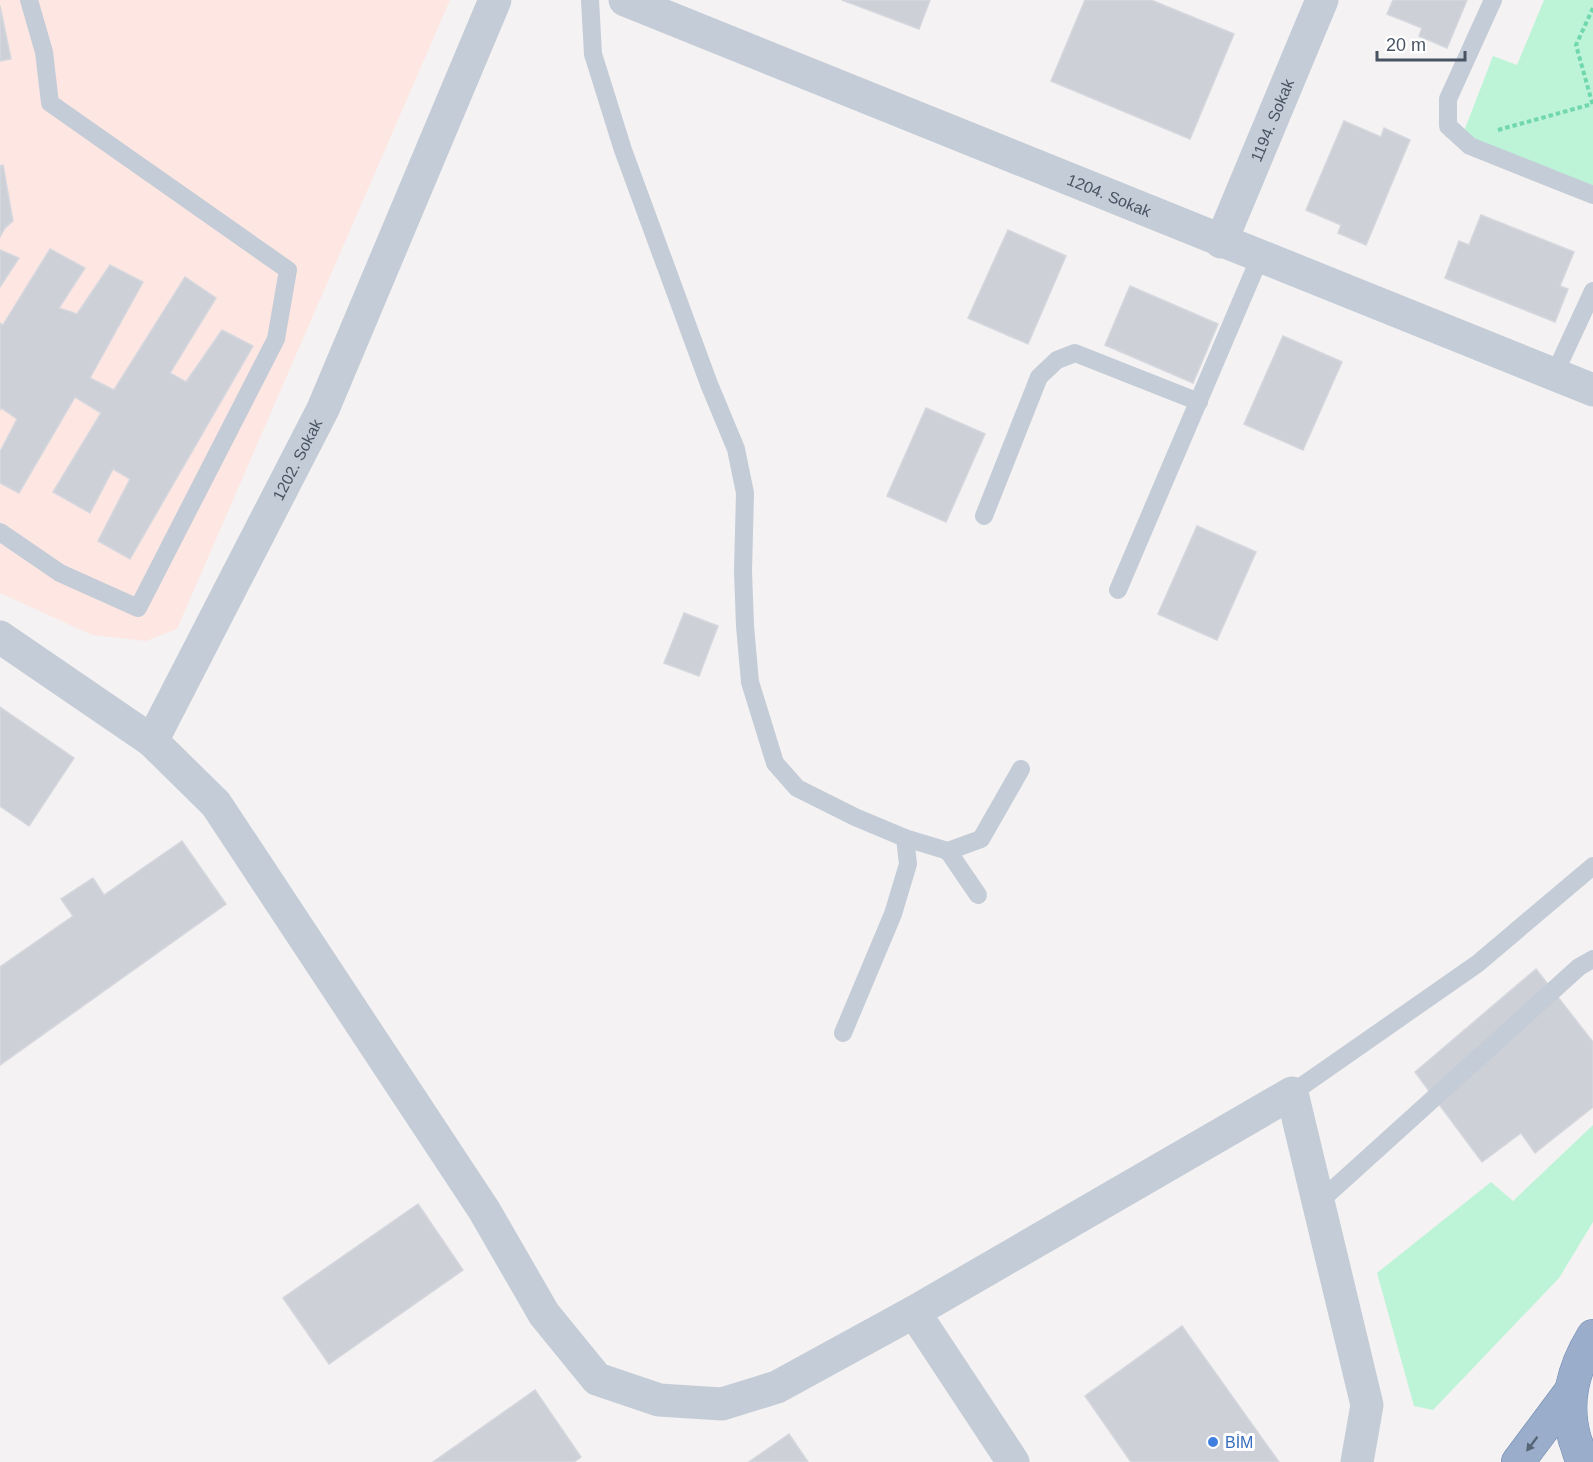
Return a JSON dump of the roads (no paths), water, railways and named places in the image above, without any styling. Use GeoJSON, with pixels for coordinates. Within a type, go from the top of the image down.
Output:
{"type":"FeatureCollection","features":[{"type":"Feature","properties":{"kind":"highway"},"geometry":{"type":"LineString","coordinates":[[1583,1462],[1571,1425],[1570,1391],[1580,1358],[1593,1336]]}},
{"type":"Feature","properties":{"kind":"highway"},"geometry":{"type":"LineString","coordinates":[[1518,1462],[1570,1391]]}},
{"type":"Feature","properties":{"kind":"street","name":"1202. Sokak"},"geometry":{"type":"LineString","coordinates":[[152,741],[323,409],[495,0]]}},
{"type":"Feature","properties":{"kind":"street","name":"1204. Sokak"},"geometry":{"type":"LineString","coordinates":[[625,0],[1593,390]]}},
{"type":"Feature","properties":{"kind":"street","name":"1194. Sokak"},"geometry":{"type":"LineString","coordinates":[[1221,242],[1320,0]]}},
{"type":"Feature","properties":{"kind":"street"},"geometry":{"type":"LineString","coordinates":[[0,637],[152,741],[216,804],[484,1210],[544,1314],[597,1379],[659,1400],[722,1404],[777,1387],[914,1312],[1292,1093],[1367,1405],[1357,1462]]}},
{"type":"Feature","properties":{"kind":"street"},"geometry":{"type":"LineString","coordinates":[[914,1312],[1013,1462]]}},
{"type":"Feature","properties":{"kind":"lane"},"geometry":{"type":"LineString","coordinates":[[0,532],[60,573],[138,608],[276,339],[288,270],[50,103],[44,52],[30,0]]}},
{"type":"Feature","properties":{"kind":"lane"},"geometry":{"type":"LineString","coordinates":[[590,0],[593,54],[623,150],[709,384],[736,449],[745,493],[743,571],[750,682],[775,763],[797,788],[855,817],[905,838],[948,851],[981,839],[1021,769]]}},
{"type":"Feature","properties":{"kind":"lane"},"geometry":{"type":"LineString","coordinates":[[1493,0],[1448,99],[1448,126],[1470,147],[1593,195]]}},
{"type":"Feature","properties":{"kind":"lane"},"geometry":{"type":"LineString","coordinates":[[1118,590],[1260,257]]}},
{"type":"Feature","properties":{"kind":"lane"},"geometry":{"type":"LineString","coordinates":[[1554,375],[1593,291]]}},
{"type":"Feature","properties":{"kind":"lane"},"geometry":{"type":"LineString","coordinates":[[984,516],[1039,377],[1057,360],[1075,353],[1199,402]]}},
{"type":"Feature","properties":{"kind":"lane"},"geometry":{"type":"LineString","coordinates":[[843,1033],[893,914],[908,864],[905,838]]}},
{"type":"Feature","properties":{"kind":"lane"},"geometry":{"type":"LineString","coordinates":[[948,851],[978,895]]}},
{"type":"Feature","properties":{"kind":"lane"},"geometry":{"type":"LineString","coordinates":[[1292,1093],[1477,964],[1593,866]]}},
{"type":"Feature","properties":{"kind":"lane"},"geometry":{"type":"LineString","coordinates":[[1318,1202],[1579,967],[1593,959]]}},
{"type":"Feature","properties":{"kind":"place","name":"BİM"},"geometry":{"type":"Point","coordinates":[1213,1442]}}]}
